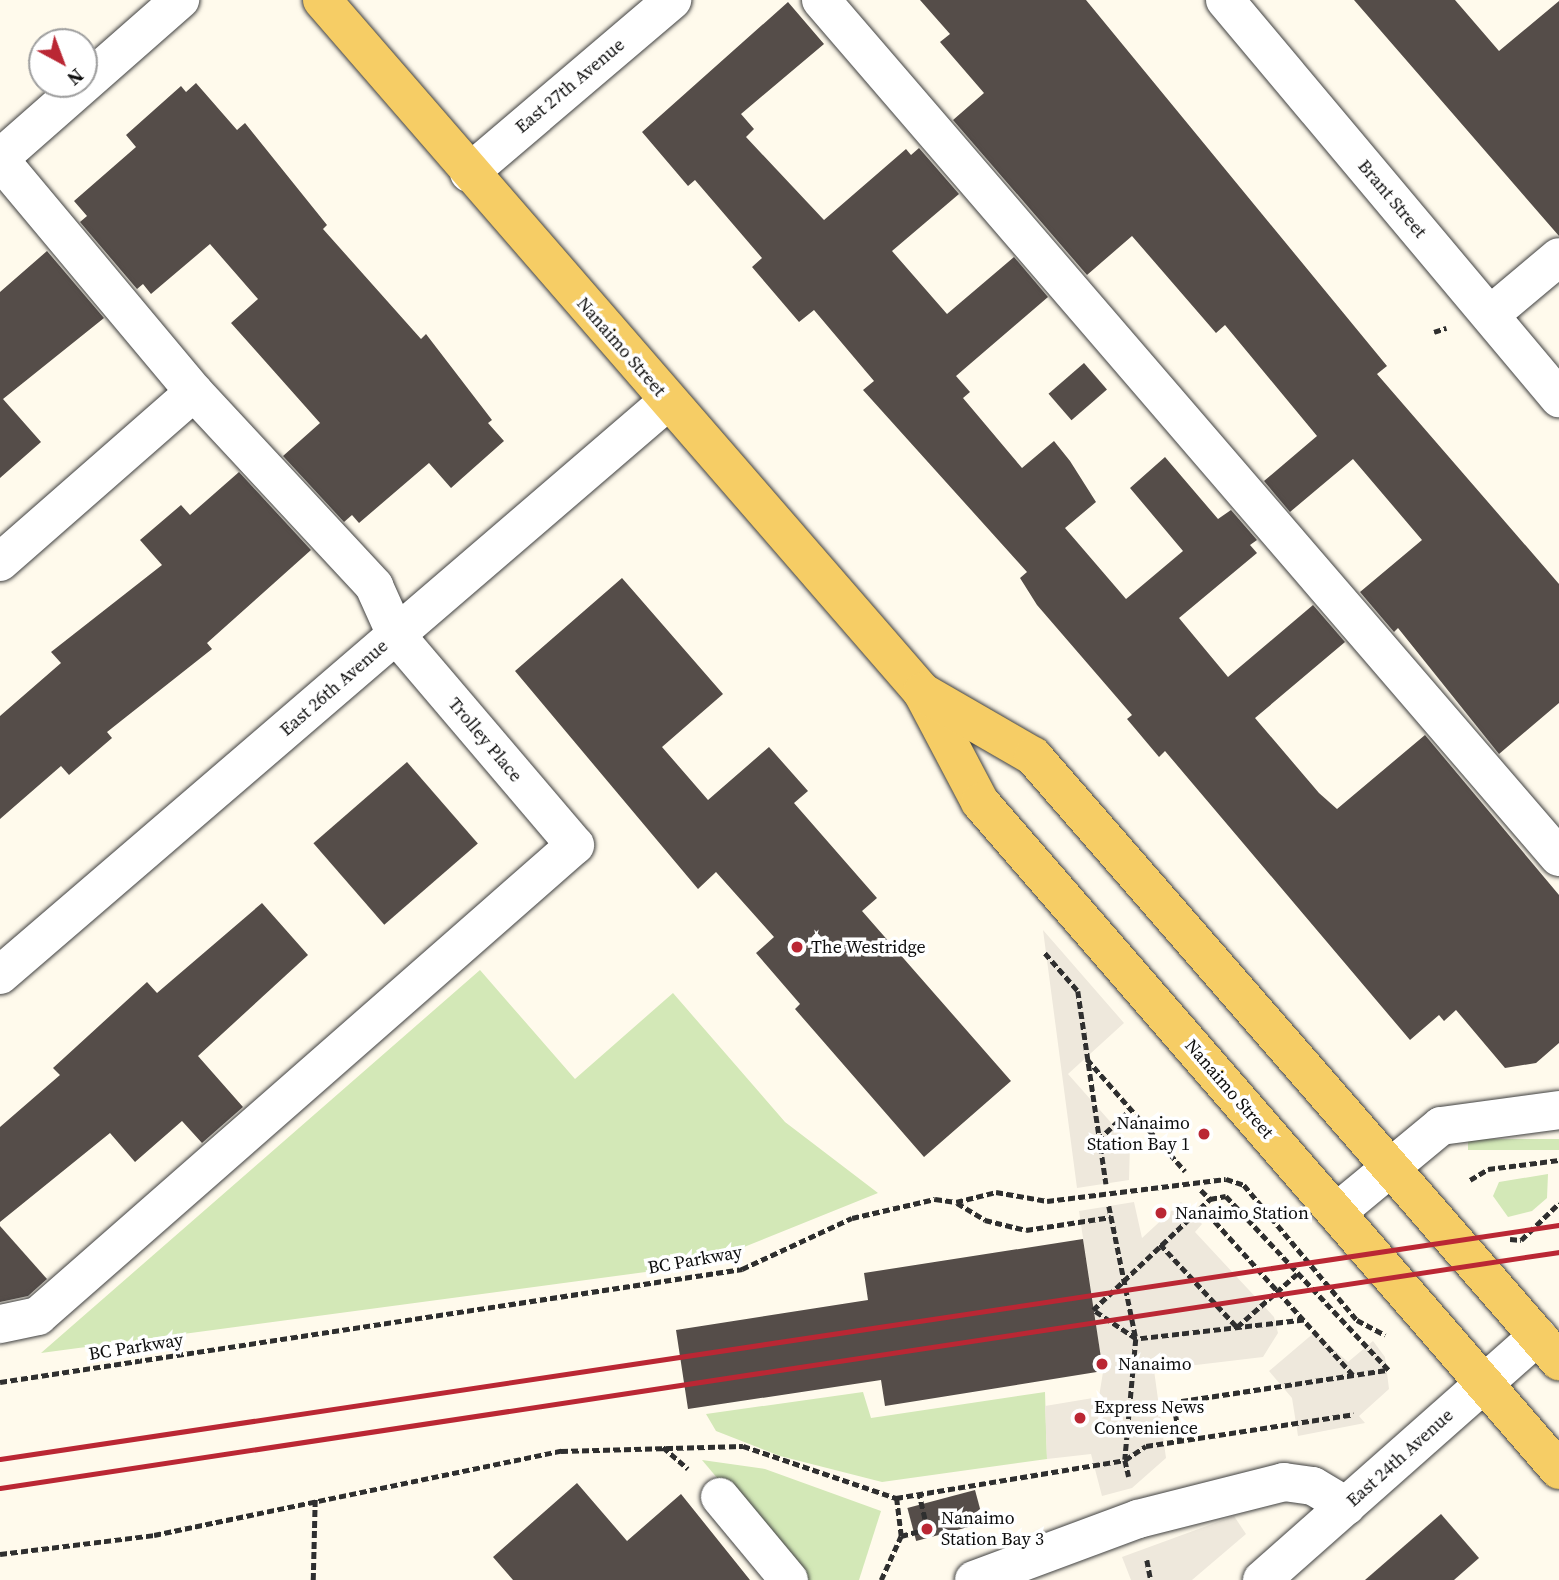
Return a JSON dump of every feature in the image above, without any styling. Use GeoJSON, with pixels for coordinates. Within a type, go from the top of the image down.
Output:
{"type":"FeatureCollection","features":[{"type":"Feature","properties":{"kind":"main road","name":"Nanaimo Street"},"geometry":{"type":"LineString","coordinates":[[321,0],[922,692],[980,802],[1559,1470]]}},
{"type":"Feature","properties":{"kind":"main road","name":"Nanaimo Street"},"geometry":{"type":"LineString","coordinates":[[922,692],[1033,756],[1548,1349]]}},
{"type":"Feature","properties":{"kind":"street"},"geometry":{"type":"LineString","coordinates":[[0,159],[180,0]]}},
{"type":"Feature","properties":{"kind":"street","name":"East 27th Avenue"},"geometry":{"type":"LineString","coordinates":[[469,173],[672,0]]}},
{"type":"Feature","properties":{"kind":"street"},"geometry":{"type":"LineString","coordinates":[[821,0],[1559,857]]}},
{"type":"Feature","properties":{"kind":"street","name":"Brant Street"},"geometry":{"type":"LineString","coordinates":[[1225,0],[1559,398]]}},
{"type":"Feature","properties":{"kind":"street","name":"Trolley Place"},"geometry":{"type":"LineString","coordinates":[[0,159],[194,392],[374,586],[396,635],[575,845],[37,1316],[0,1324]]}},
{"type":"Feature","properties":{"kind":"street"},"geometry":{"type":"LineString","coordinates":[[1490,315],[1559,257]]}},
{"type":"Feature","properties":{"kind":"street"},"geometry":{"type":"LineString","coordinates":[[0,562],[194,392]]}},
{"type":"Feature","properties":{"kind":"street","name":"East 26th Avenue"},"geometry":{"type":"LineString","coordinates":[[0,975],[668,401]]}},
{"type":"Feature","properties":{"kind":"street"},"geometry":{"type":"LineString","coordinates":[[1337,1212],[1441,1126],[1559,1110]]}},
{"type":"Feature","properties":{"kind":"street","name":"East 24th Avenue"},"geometry":{"type":"LineString","coordinates":[[1262,1580],[1483,1383],[1548,1349]]}},
{"type":"Feature","properties":{"kind":"street"},"geometry":{"type":"LineString","coordinates":[[974,1580],[1138,1519],[1284,1482],[1312,1486],[1346,1506]]}},
{"type":"Feature","properties":{"kind":"street"},"geometry":{"type":"LineString","coordinates":[[720,1497],[789,1580]]}},
{"type":"Feature","properties":{"kind":"path"},"geometry":{"type":"LineString","coordinates":[[1045,953],[1078,991],[1106,1184]]}},
{"type":"Feature","properties":{"kind":"path"},"geometry":{"type":"LineString","coordinates":[[1086,1058],[1185,1171]]}},
{"type":"Feature","properties":{"kind":"path"},"geometry":{"type":"LineString","coordinates":[[1098,1140],[1131,1108]]}},
{"type":"Feature","properties":{"kind":"path"},"geometry":{"type":"LineString","coordinates":[[1470,1180],[1488,1169],[1559,1160]]}},
{"type":"Feature","properties":{"kind":"path","name":"BC Parkway"},"geometry":{"type":"LineString","coordinates":[[0,1382],[742,1269],[852,1218],[935,1199],[956,1202],[996,1192],[1048,1201],[1236,1181],[1370,1330],[1391,1331]]}},
{"type":"Feature","properties":{"kind":"path"},"geometry":{"type":"LineString","coordinates":[[1201,1190],[1210,1199]]}},
{"type":"Feature","properties":{"kind":"path"},"geometry":{"type":"LineString","coordinates":[[1129,1409],[1389,1370],[1226,1196],[1210,1199],[1124,1276],[1093,1310],[1136,1339],[1304,1320]]}},
{"type":"Feature","properties":{"kind":"path"},"geometry":{"type":"LineString","coordinates":[[956,1202],[985,1220],[1026,1230],[1111,1217]]}},
{"type":"Feature","properties":{"kind":"path"},"geometry":{"type":"LineString","coordinates":[[1521,1240],[1559,1203]]}},
{"type":"Feature","properties":{"kind":"path"},"geometry":{"type":"LineString","coordinates":[[1109,1206],[1136,1339],[1125,1460],[1132,1488]]}},
{"type":"Feature","properties":{"kind":"path"},"geometry":{"type":"LineString","coordinates":[[1201,1206],[1353,1375]]}},
{"type":"Feature","properties":{"kind":"path"},"geometry":{"type":"LineString","coordinates":[[1160,1244],[1237,1327]]}},
{"type":"Feature","properties":{"kind":"path"},"geometry":{"type":"LineString","coordinates":[[1237,1327],[1297,1274]]}},
{"type":"Feature","properties":{"kind":"path"},"geometry":{"type":"LineString","coordinates":[[1174,1403],[1180,1440]]}},
{"type":"Feature","properties":{"kind":"path"},"geometry":{"type":"LineString","coordinates":[[0,1554],[154,1535],[315,1499],[561,1451],[730,1446],[896,1498],[1125,1460],[1146,1446],[1354,1414]]}},
{"type":"Feature","properties":{"kind":"path"},"geometry":{"type":"LineString","coordinates":[[901,1536],[927,1529],[919,1494]]}},
{"type":"Feature","properties":{"kind":"path"},"geometry":{"type":"LineString","coordinates":[[881,1580],[901,1536],[896,1498]]}},
{"type":"Feature","properties":{"kind":"path"},"geometry":{"type":"LineString","coordinates":[[313,1580],[315,1499]]}},
{"type":"Feature","properties":{"kind":"green space"},"geometry":{"type":"Polygon","coordinates":[[[480,970],[575,1079],[673,993],[785,1122],[878,1193],[729,1253],[653,1271],[41,1353],[480,970]]]}},
{"type":"Feature","properties":{"kind":"green space"},"geometry":{"type":"Polygon","coordinates":[[[1468,1139],[1559,1139],[1559,1150],[1468,1150],[1468,1139]]]}},
{"type":"Feature","properties":{"kind":"green space"},"geometry":{"type":"Polygon","coordinates":[[[1548,1174],[1547,1198],[1532,1211],[1508,1217],[1493,1196],[1499,1182],[1548,1174]]]}},
{"type":"Feature","properties":{"kind":"green space"},"geometry":{"type":"Polygon","coordinates":[[[863,1392],[871,1418],[1045,1392],[1047,1459],[882,1482],[780,1456],[716,1431],[706,1414],[863,1392]]]}},
{"type":"Feature","properties":{"kind":"green space"},"geometry":{"type":"Polygon","coordinates":[[[702,1460],[765,1469],[881,1511],[859,1580],[803,1580],[702,1460]]]}},
{"type":"Feature","properties":{"kind":"shaded area"},"geometry":{"type":"Polygon","coordinates":[[[1043,930],[1124,1023],[1068,1074],[1130,1144],[1129,1180],[1077,1188],[1043,930]]]}},
{"type":"Feature","properties":{"kind":"shaded area"},"geometry":{"type":"Polygon","coordinates":[[[1134,1202],[1142,1238],[1181,1202],[1202,1224],[1195,1232],[1274,1317],[1278,1333],[1263,1357],[1154,1370],[1166,1458],[1132,1488],[1102,1496],[1091,1454],[1047,1459],[1045,1406],[1099,1397],[1103,1372],[1079,1211],[1134,1202]]]}},
{"type":"Feature","properties":{"kind":"shaded area"},"geometry":{"type":"Polygon","coordinates":[[[1315,1332],[1348,1362],[1373,1341],[1385,1357],[1389,1389],[1359,1416],[1365,1423],[1298,1436],[1292,1398],[1269,1371],[1315,1332]]]}},
{"type":"Feature","properties":{"kind":"shaded area"},"geometry":{"type":"Polygon","coordinates":[[[1234,1516],[1246,1534],[1192,1580],[1131,1580],[1122,1557],[1234,1516]]]}},
{"type":"Feature","properties":{"kind":"building"},"geometry":{"type":"Polygon","coordinates":[[[920,0],[1086,0],[1387,366],[1377,374],[1559,584],[1559,703],[1499,754],[1398,628],[1394,632],[1360,592],[1422,540],[1353,459],[1290,512],[1264,481],[1317,436],[1225,325],[1216,333],[1132,236],[1087,275],[953,120],[984,93],[940,42],[950,34],[920,0]]]}},
{"type":"Feature","properties":{"kind":"building"},"geometry":{"type":"Polygon","coordinates":[[[1354,0],[1455,0],[1499,51],[1559,1],[1559,236],[1354,0]]]}},
{"type":"Feature","properties":{"kind":"building"},"geometry":{"type":"Polygon","coordinates":[[[788,2],[824,44],[741,114],[754,129],[746,137],[824,220],[906,149],[911,155],[919,148],[959,194],[892,251],[947,314],[1014,257],[1048,297],[956,376],[970,392],[963,398],[1022,468],[1054,441],[1070,461],[1096,502],[1065,528],[1126,599],[1183,551],[1130,488],[1165,457],[1218,519],[1231,510],[1257,540],[1250,545],[1257,553],[1179,618],[1228,677],[1313,605],[1345,642],[1255,718],[1319,793],[1337,809],[1425,735],[1559,895],[1559,1043],[1536,1063],[1505,1068],[1456,1010],[1444,1021],[1439,1015],[1410,1040],[1165,751],[1159,757],[1127,719],[1132,715],[1037,605],[1020,578],[1027,572],[863,390],[874,381],[814,310],[799,322],[752,267],[762,258],[695,180],[688,186],[642,132],[788,2]]]}},
{"type":"Feature","properties":{"kind":"building"},"geometry":{"type":"Polygon","coordinates":[[[196,83],[237,130],[245,123],[327,225],[323,229],[421,339],[426,334],[492,420],[488,423],[504,441],[451,488],[429,463],[359,523],[352,515],[344,522],[283,456],[320,423],[231,323],[258,299],[210,244],[151,294],[143,284],[137,289],[80,222],[87,216],[74,201],[136,147],[126,135],[181,86],[186,92],[196,83]]]}},
{"type":"Feature","properties":{"kind":"building"},"geometry":{"type":"Polygon","coordinates":[[[47,251],[104,318],[3,399],[41,442],[0,478],[0,292],[47,251]]]}},
{"type":"Feature","properties":{"kind":"building"},"geometry":{"type":"Polygon","coordinates":[[[1084,363],[1107,389],[1071,420],[1049,394],[1084,363]]]}},
{"type":"Feature","properties":{"kind":"building"},"geometry":{"type":"Polygon","coordinates":[[[239,472],[311,550],[207,643],[212,649],[107,732],[112,738],[69,775],[61,766],[0,819],[0,716],[61,663],[51,652],[162,565],[140,540],[181,505],[190,515],[239,472]]]}},
{"type":"Feature","properties":{"kind":"building","name":"The Westridge"},"geometry":{"type":"Polygon","coordinates":[[[622,578],[723,694],[662,747],[708,800],[769,747],[808,791],[794,803],[877,898],[862,911],[1011,1081],[924,1157],[795,1009],[800,1004],[756,953],[774,937],[716,872],[698,889],[515,671],[622,578]]]}},
{"type":"Feature","properties":{"kind":"building"},"geometry":{"type":"Polygon","coordinates":[[[407,762],[478,844],[384,925],[313,843],[407,762]]]}},
{"type":"Feature","properties":{"kind":"building"},"geometry":{"type":"Polygon","coordinates":[[[262,903],[308,955],[198,1056],[243,1107],[202,1143],[182,1121],[135,1162],[110,1133],[0,1222],[0,1127],[60,1075],[53,1068],[147,982],[157,993],[262,903]]]}},
{"type":"Feature","properties":{"kind":"building"},"geometry":{"type":"Polygon","coordinates":[[[0,1226],[47,1279],[28,1296],[0,1302],[0,1226]]]}},
{"type":"Feature","properties":{"kind":"building"},"geometry":{"type":"Polygon","coordinates":[[[1083,1239],[1103,1371],[885,1406],[881,1380],[688,1409],[676,1330],[868,1300],[864,1273],[1083,1239]]]}},
{"type":"Feature","properties":{"kind":"building"},"geometry":{"type":"Polygon","coordinates":[[[577,1483],[627,1541],[681,1494],[750,1580],[513,1580],[493,1557],[577,1483]]]}},
{"type":"Feature","properties":{"kind":"building"},"geometry":{"type":"Polygon","coordinates":[[[975,1490],[984,1523],[916,1541],[907,1508],[975,1490]]]}},
{"type":"Feature","properties":{"kind":"building"},"geometry":{"type":"Polygon","coordinates":[[[1441,1514],[1479,1558],[1454,1580],[1365,1580],[1441,1514]]]}},
{"type":"Feature","properties":{"kind":"railway"},"geometry":{"type":"LineString","coordinates":[[0,1459],[1559,1225]]}},
{"type":"Feature","properties":{"kind":"railway"},"geometry":{"type":"LineString","coordinates":[[0,1488],[1559,1252]]}},
{"type":"Feature","properties":{"kind":"place","name":"The Westridge"},"geometry":{"type":"Point","coordinates":[797,947]}},
{"type":"Feature","properties":{"kind":"place","name":"Nanaimo Station Bay 1"},"geometry":{"type":"Point","coordinates":[1204,1134]}},
{"type":"Feature","properties":{"kind":"place","name":"Nanaimo Station"},"geometry":{"type":"Point","coordinates":[1161,1213]}},
{"type":"Feature","properties":{"kind":"place","name":"Nanaimo"},"geometry":{"type":"Point","coordinates":[1102,1364]}},
{"type":"Feature","properties":{"kind":"place","name":"Express News Convenience"},"geometry":{"type":"Point","coordinates":[1080,1418]}},
{"type":"Feature","properties":{"kind":"place","name":"Nanaimo Station Bay 3"},"geometry":{"type":"Point","coordinates":[927,1529]}}]}
